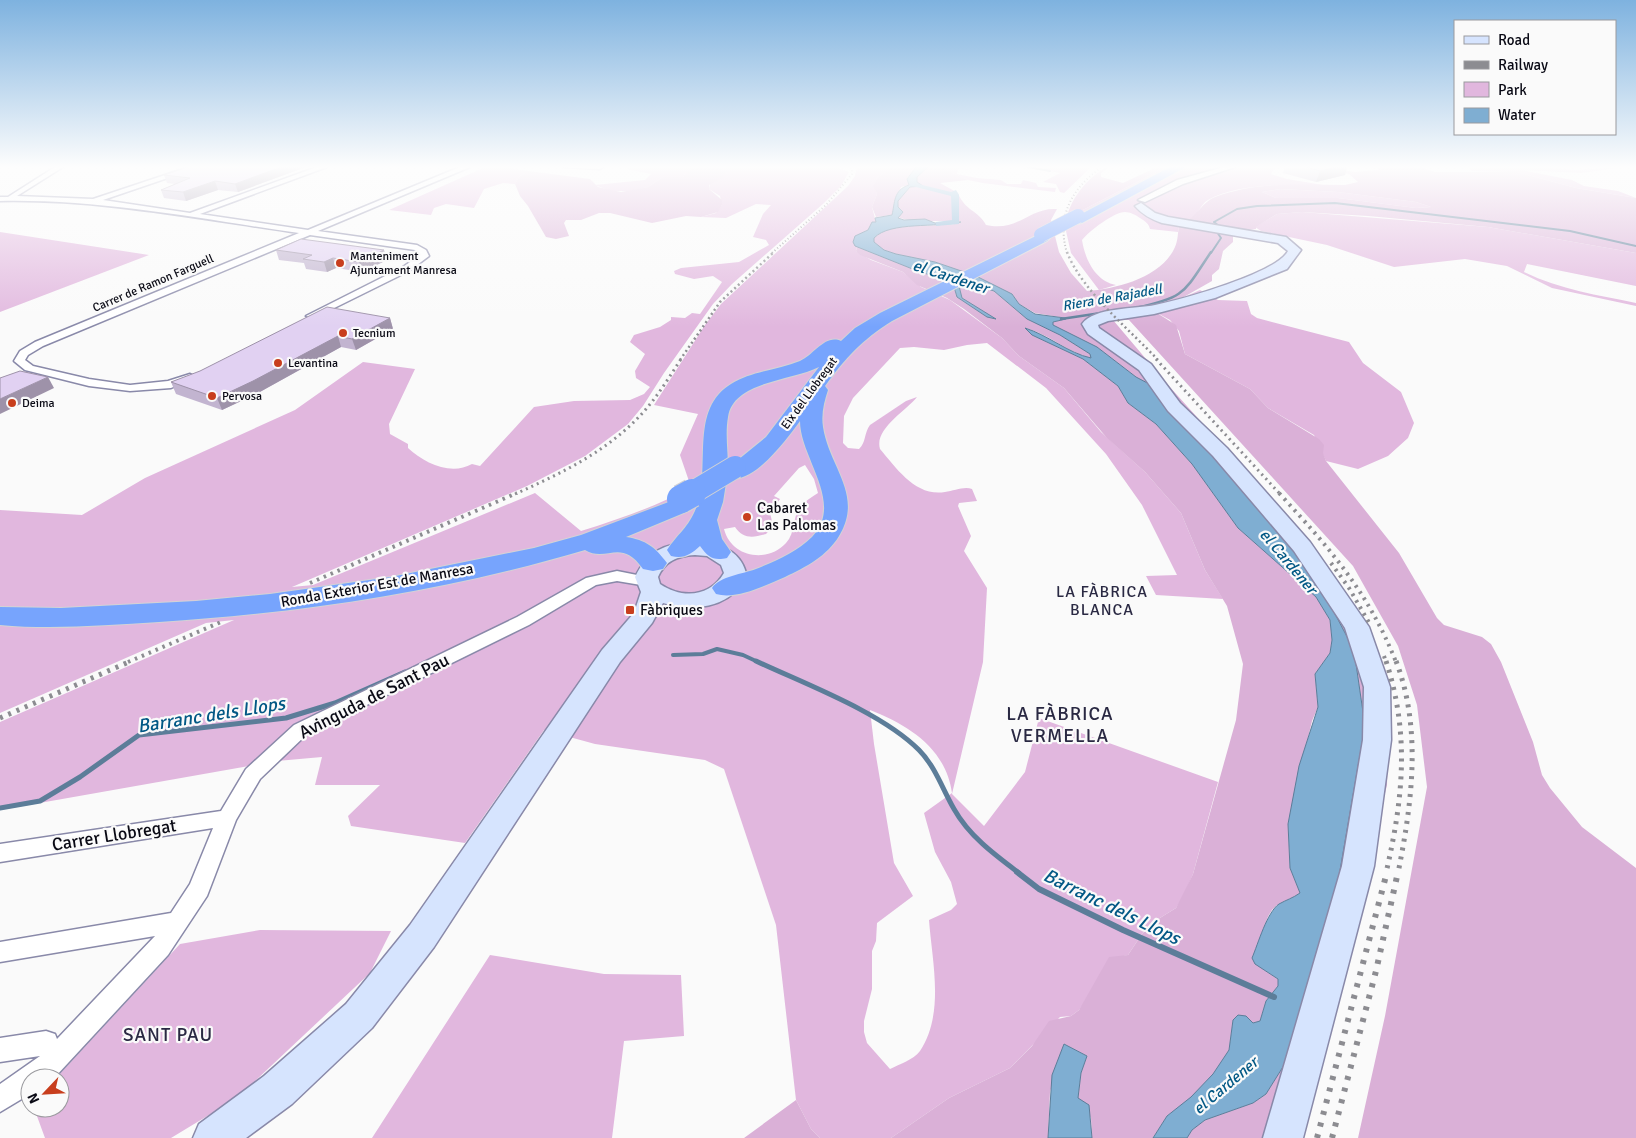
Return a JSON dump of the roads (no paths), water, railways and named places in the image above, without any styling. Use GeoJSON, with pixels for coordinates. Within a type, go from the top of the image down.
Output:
{"type":"FeatureCollection","features":[{"type":"Feature","properties":{"kind":"highway"},"geometry":{"type":"LineString","coordinates":[[883,316],[1074,220]]}},
{"type":"Feature","properties":{"kind":"highway","name":"Eix del Llobregat"},"geometry":{"type":"LineString","coordinates":[[736,470],[777,427],[823,363],[844,339],[883,316]]}},
{"type":"Feature","properties":{"kind":"highway","name":"Eix del Llobregat"},"geometry":{"type":"LineString","coordinates":[[736,470],[774,442],[839,353],[852,340],[883,316]]}},
{"type":"Feature","properties":{"kind":"highway"},"geometry":{"type":"LineString","coordinates":[[680,550],[696,536],[705,522],[716,476],[717,413],[732,394],[754,381],[807,365],[822,356],[834,344],[844,339]]}},
{"type":"Feature","properties":{"kind":"highway"},"geometry":{"type":"LineString","coordinates":[[726,588],[763,577],[788,566],[813,550],[831,529],[838,504],[814,444],[811,422],[817,393],[830,366]]}},
{"type":"Feature","properties":{"kind":"highway"},"geometry":{"type":"LineString","coordinates":[[732,394],[773,382],[793,387],[796,391],[795,396],[779,418],[777,427]]}},
{"type":"Feature","properties":{"kind":"highway","name":"Ronda Exterior Est de Manresa"},"geometry":{"type":"LineString","coordinates":[[0,616],[71,619],[229,608],[393,586],[466,571],[563,547],[642,522],[736,470]]}},
{"type":"Feature","properties":{"kind":"highway","name":"Ronda Exterior Est de Manresa"},"geometry":{"type":"LineString","coordinates":[[0,602],[61,606],[164,604],[323,589],[389,580],[534,549],[605,529],[681,502]]}},
{"type":"Feature","properties":{"kind":"highway"},"geometry":{"type":"LineString","coordinates":[[705,522],[709,540],[718,552]]}},
{"type":"Feature","properties":{"kind":"highway"},"geometry":{"type":"LineString","coordinates":[[71,619],[121,620],[200,616],[320,604],[454,581],[611,544],[628,544],[638,547],[646,553],[647,577]]}},
{"type":"Feature","properties":{"kind":"street"},"geometry":{"type":"LineString","coordinates":[[219,220],[417,248],[423,252],[425,256],[406,269],[300,322]]}},
{"type":"Feature","properties":{"kind":"street","name":"Carrer de Ramon Farguell"},"geometry":{"type":"LineString","coordinates":[[202,371],[184,380],[158,387],[130,389],[29,368],[19,361],[24,353],[38,344],[336,220]]}},
{"type":"Feature","properties":{"kind":"street"},"geometry":{"type":"LineString","coordinates":[[1171,220],[1254,233],[1282,240],[1293,247],[1294,253],[1282,266],[1171,308],[1096,319],[1090,324],[1093,331],[1132,356],[1144,367],[1174,407],[1220,452],[1302,547],[1357,627],[1377,687],[1377,740],[1358,866],[1283,1138]]}},
{"type":"Feature","properties":{"kind":"street"},"geometry":{"type":"LineString","coordinates":[[213,1138],[278,1090],[359,1016],[422,936],[598,679],[611,657],[644,616],[651,604],[647,577],[664,555],[680,550],[700,548],[718,552],[729,559],[734,570],[732,581],[726,588],[711,597],[692,601],[669,599],[647,577]]}},
{"type":"Feature","properties":{"kind":"street","name":"Avinguda de Sant Pau"},"geometry":{"type":"LineString","coordinates":[[46,1068],[160,948],[199,888],[227,818],[253,774],[300,730],[523,621],[591,582],[608,576],[647,577]]}},
{"type":"Feature","properties":{"kind":"street"},"geometry":{"type":"LineString","coordinates":[[598,679],[657,621],[692,601]]}},
{"type":"Feature","properties":{"kind":"street","name":"Carrer Llobregat"},"geometry":{"type":"LineString","coordinates":[[0,853],[227,818]]}},
{"type":"Feature","properties":{"kind":"street"},"geometry":{"type":"LineString","coordinates":[[0,952],[177,922]]}},
{"type":"Feature","properties":{"kind":"street"},"geometry":{"type":"LineString","coordinates":[[0,1050],[46,1043]]}},
{"type":"Feature","properties":{"kind":"street","name":"Avinguda de Sant Pau"},"geometry":{"type":"LineString","coordinates":[[0,1100],[20,1086]]}},
{"type":"Feature","properties":{"kind":"water","name":"el Cardener"},"geometry":{"type":"Polygon","coordinates":[[[876,220],[928,220],[935,223],[961,222],[891,229],[874,238],[874,242],[884,250],[896,254],[935,262],[976,276],[1012,294],[1019,304],[1035,314],[1065,318],[1053,322],[1053,325],[1097,347],[1136,377],[1153,386],[1245,488],[1314,574],[1354,650],[1365,726],[1337,888],[1296,1046],[1266,1094],[1253,1103],[1205,1120],[1192,1130],[1187,1138],[1153,1138],[1167,1116],[1191,1097],[1213,1074],[1229,1050],[1233,1020],[1238,1015],[1246,1016],[1253,1023],[1260,1021],[1266,1001],[1278,986],[1278,979],[1255,964],[1252,958],[1267,921],[1275,908],[1300,893],[1290,868],[1288,824],[1299,766],[1318,707],[1315,674],[1330,653],[1332,640],[1330,620],[1316,597],[1238,528],[1192,464],[1156,424],[1128,403],[1118,386],[1083,359],[1032,335],[1025,328],[1083,356],[1091,358],[1090,354],[1060,335],[1027,319],[994,291],[967,283],[959,286],[962,298],[996,319],[987,317],[957,297],[954,287],[948,280],[920,272],[855,246],[853,242],[855,236],[868,230],[872,222],[876,222],[876,220]]]}},
{"type":"Feature","properties":{"kind":"water"},"geometry":{"type":"Polygon","coordinates":[[[1064,1044],[1087,1056],[1081,1073],[1078,1098],[1089,1105],[1092,1138],[1048,1138],[1052,1075],[1064,1044]]]}},
{"type":"Feature","properties":{"kind":"waterway"},"geometry":{"type":"LineString","coordinates":[[939,224],[956,222],[956,220]]}},
{"type":"Feature","properties":{"kind":"waterway","name":"Riera de Rajadell"},"geometry":{"type":"LineString","coordinates":[[1211,253],[1221,238],[1217,232],[1220,227],[1214,222],[1217,220]]}},
{"type":"Feature","properties":{"kind":"waterway","name":"Riera de Rajadell"},"geometry":{"type":"LineString","coordinates":[[1479,220],[1570,231],[1636,246]]}},
{"type":"Feature","properties":{"kind":"waterway","name":"Riera de Rajadell"},"geometry":{"type":"LineString","coordinates":[[1135,308],[1165,301],[1182,291],[1189,285],[1211,252]]}},
{"type":"Feature","properties":{"kind":"waterway","name":"Riera de Rajadell"},"geometry":{"type":"LineString","coordinates":[[1061,319],[1101,313]]}},
{"type":"Feature","properties":{"kind":"waterway","name":"Barranc dels Llops"},"geometry":{"type":"LineString","coordinates":[[673,655],[703,654],[717,649],[743,655],[758,662]]}},
{"type":"Feature","properties":{"kind":"waterway","name":"Barranc dels Llops"},"geometry":{"type":"LineString","coordinates":[[756,661],[864,711],[903,736],[930,763],[954,809],[967,828],[992,852],[1019,873]]}},
{"type":"Feature","properties":{"kind":"waterway","name":"Barranc dels Llops"},"geometry":{"type":"LineString","coordinates":[[0,808],[40,801],[80,777],[139,735],[286,718],[335,703],[405,672]]}},
{"type":"Feature","properties":{"kind":"waterway","name":"Barranc dels Llops"},"geometry":{"type":"LineString","coordinates":[[1017,872],[1039,889],[1123,930],[1274,997]]}},
{"type":"Feature","properties":{"kind":"railway"},"geometry":{"type":"LineString","coordinates":[[772,253],[809,220]]}},
{"type":"Feature","properties":{"kind":"railway"},"geometry":{"type":"LineString","coordinates":[[1065,220],[1064,240],[1067,253]]}},
{"type":"Feature","properties":{"kind":"railway"},"geometry":{"type":"LineString","coordinates":[[680,360],[720,302],[774,252]]}},
{"type":"Feature","properties":{"kind":"railway"},"geometry":{"type":"LineString","coordinates":[[1067,252],[1083,281],[1107,309],[1158,360]]}},
{"type":"Feature","properties":{"kind":"railway"},"geometry":{"type":"LineString","coordinates":[[515,494],[568,469],[617,437],[651,403],[681,359]]}},
{"type":"Feature","properties":{"kind":"railway"},"geometry":{"type":"LineString","coordinates":[[1156,359],[1280,494]]}},
{"type":"Feature","properties":{"kind":"railway"},"geometry":{"type":"LineString","coordinates":[[310,583],[517,493]]}},
{"type":"Feature","properties":{"kind":"railway"},"geometry":{"type":"LineString","coordinates":[[1279,493],[1331,552],[1360,592],[1373,613],[1396,662]]}},
{"type":"Feature","properties":{"kind":"railway"},"geometry":{"type":"LineString","coordinates":[[1331,563],[1349,588],[1371,626]]}},
{"type":"Feature","properties":{"kind":"railway"},"geometry":{"type":"LineString","coordinates":[[128,662],[221,622]]}},
{"type":"Feature","properties":{"kind":"railway"},"geometry":{"type":"LineString","coordinates":[[1384,656],[1386,662]]}},
{"type":"Feature","properties":{"kind":"railway"},"geometry":{"type":"LineString","coordinates":[[0,718],[131,661]]}},
{"type":"Feature","properties":{"kind":"railway"},"geometry":{"type":"LineString","coordinates":[[1386,661],[1394,688],[1401,741],[1400,793],[1397,819],[1386,873]]}},
{"type":"Feature","properties":{"kind":"railway"},"geometry":{"type":"LineString","coordinates":[[1396,661],[1404,687],[1412,740],[1410,793],[1398,873]]}},
{"type":"Feature","properties":{"kind":"railway"},"geometry":{"type":"LineString","coordinates":[[1317,1138],[1387,872]]}},
{"type":"Feature","properties":{"kind":"railway"},"geometry":{"type":"LineString","coordinates":[[1332,1138],[1376,971],[1398,872]]}},
{"type":"Feature","properties":{"kind":"place","name":"Manteniment Ajuntament Manresa"},"geometry":{"type":"Point","coordinates":[340,263]}},
{"type":"Feature","properties":{"kind":"place","name":"Tecnium"},"geometry":{"type":"Point","coordinates":[343,333]}},
{"type":"Feature","properties":{"kind":"place","name":"Levantina"},"geometry":{"type":"Point","coordinates":[278,363]}},
{"type":"Feature","properties":{"kind":"place","name":"Pervosa"},"geometry":{"type":"Point","coordinates":[212,396]}},
{"type":"Feature","properties":{"kind":"place","name":"Deima"},"geometry":{"type":"Point","coordinates":[12,403]}},
{"type":"Feature","properties":{"kind":"place","name":"Cabaret Las Palomas"},"geometry":{"type":"Point","coordinates":[747,517]}},
{"type":"Feature","properties":{"kind":"place","name":"Fàbriques"},"geometry":{"type":"Point","coordinates":[630,610]}},
{"type":"Feature","properties":{"kind":"district","name":"LA FÀBRICA BLANCA"},"geometry":{"type":"Point","coordinates":[1102,600]}},
{"type":"Feature","properties":{"kind":"district","name":"LA FÀBRICA VERMELLA"},"geometry":{"type":"Point","coordinates":[1060,724]}},
{"type":"Feature","properties":{"kind":"district","name":"SANT PAU"},"geometry":{"type":"Point","coordinates":[168,1034]}}]}
